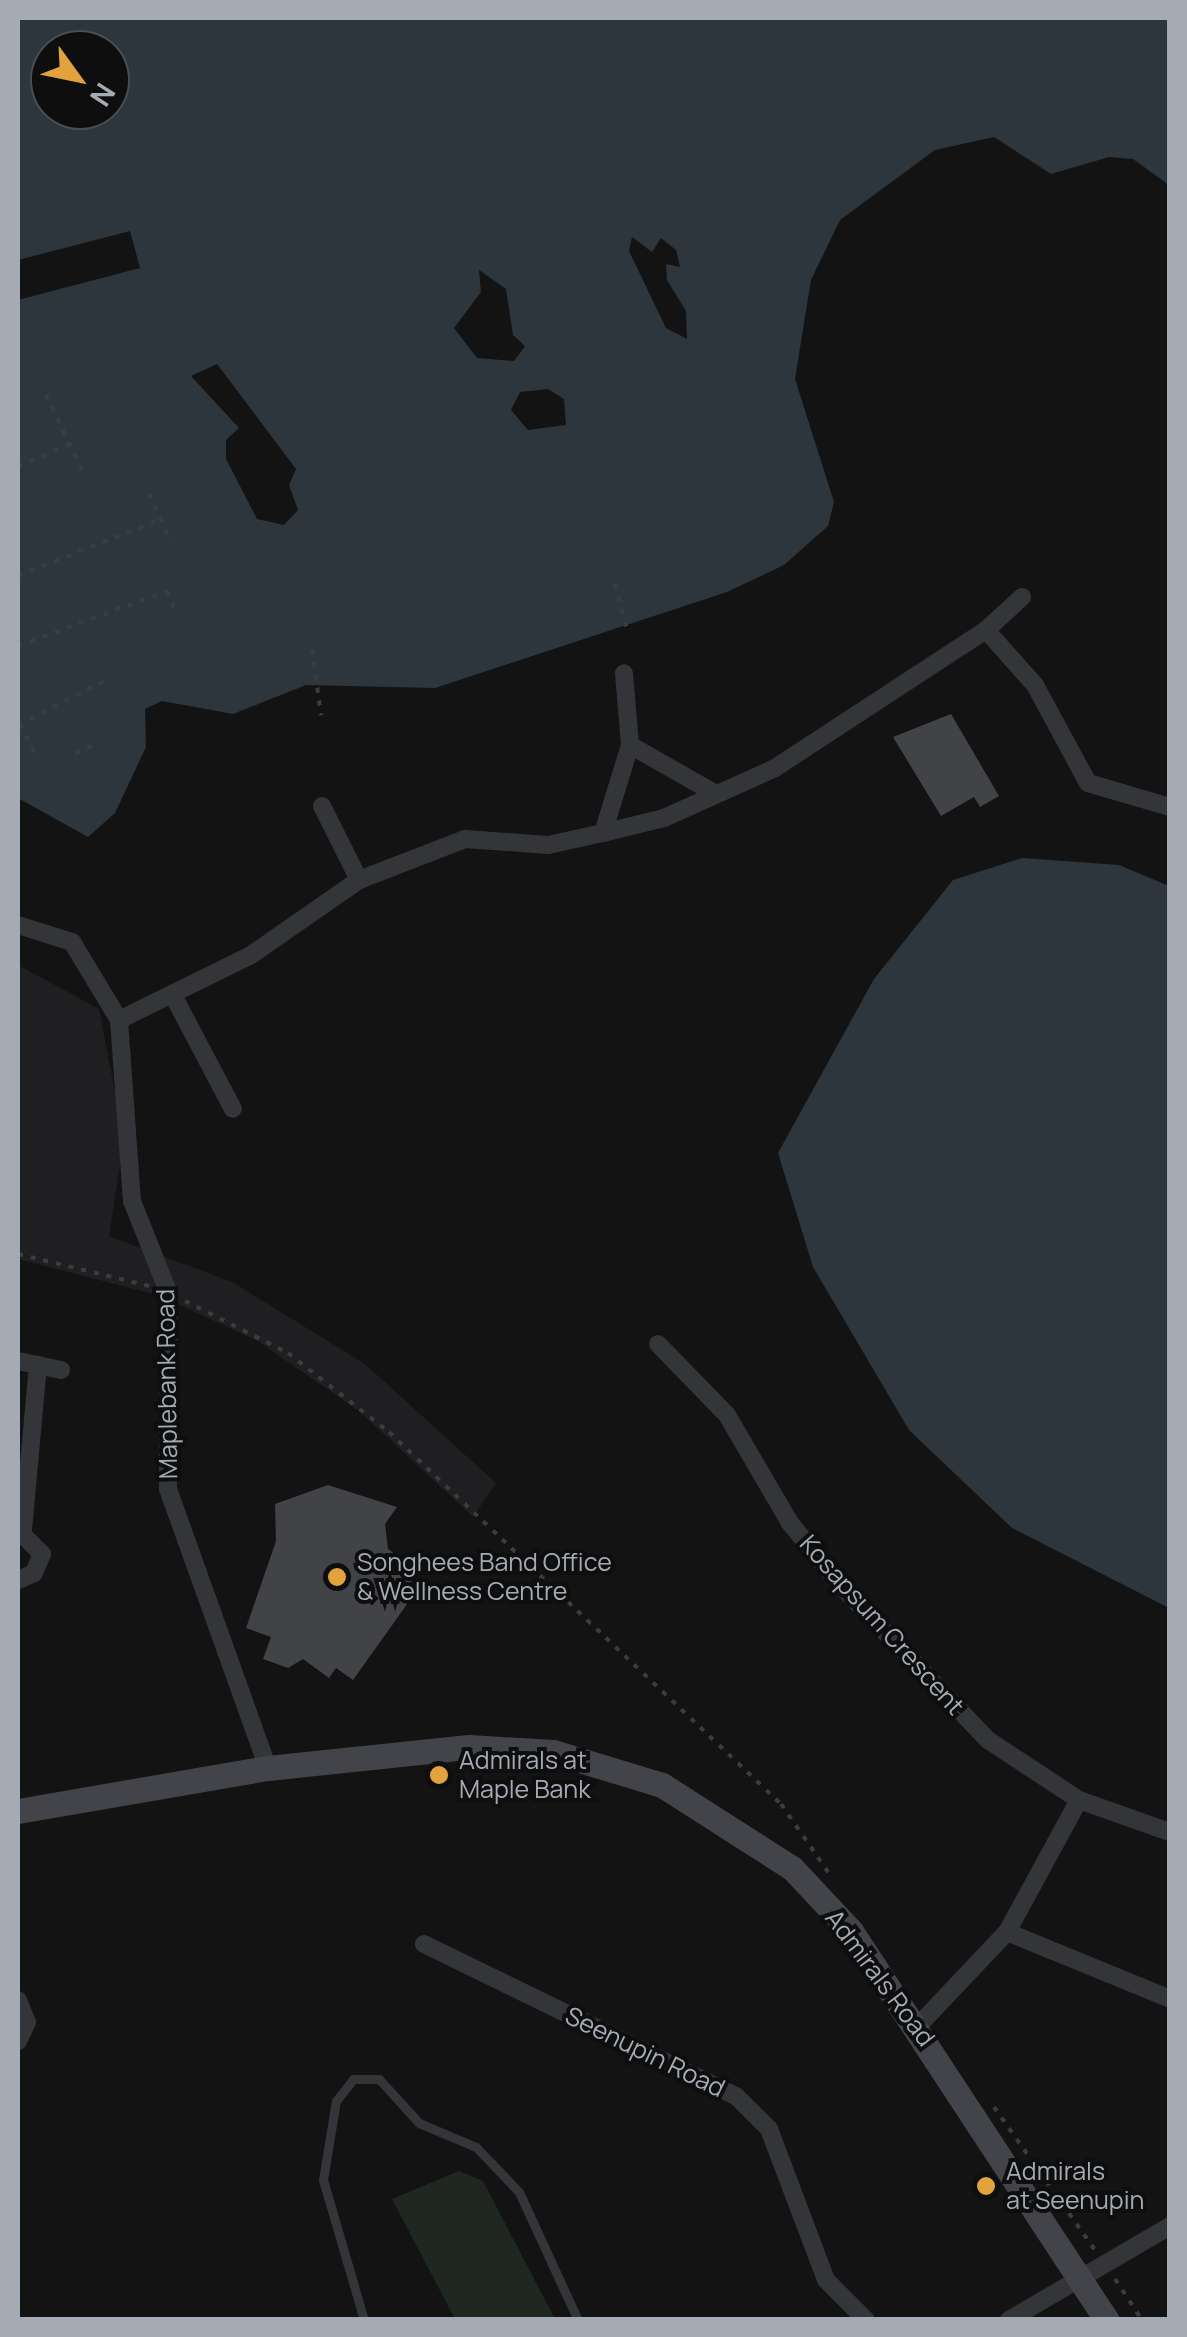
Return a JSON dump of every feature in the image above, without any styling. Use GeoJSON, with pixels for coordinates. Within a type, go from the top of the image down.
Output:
{"type":"FeatureCollection","features":[{"type":"Feature","properties":{"kind":"main road","name":"Admirals Road"},"geometry":{"type":"LineString","coordinates":[[18,1810],[268,1768],[514,1747],[662,1785],[792,1868],[918,2026],[1107,2320]]}},
{"type":"Feature","properties":{"kind":"street"},"geometry":{"type":"LineString","coordinates":[[118,1020],[175,999],[359,880],[465,838],[548,845],[603,833],[716,794],[774,768],[986,630],[1022,596]]}},
{"type":"Feature","properties":{"kind":"street"},"geometry":{"type":"LineString","coordinates":[[986,630],[1035,685],[1088,783],[1170,807]]}},
{"type":"Feature","properties":{"kind":"street"},"geometry":{"type":"LineString","coordinates":[[603,833],[630,745],[624,674]]}},
{"type":"Feature","properties":{"kind":"street"},"geometry":{"type":"LineString","coordinates":[[630,745],[716,794]]}},
{"type":"Feature","properties":{"kind":"street"},"geometry":{"type":"LineString","coordinates":[[322,806],[359,880]]}},
{"type":"Feature","properties":{"kind":"street","name":"Maplebank Road"},"geometry":{"type":"LineString","coordinates":[[18,925],[72,942],[118,1020],[132,1201],[169,1294],[168,1489],[268,1768]]}},
{"type":"Feature","properties":{"kind":"street"},"geometry":{"type":"LineString","coordinates":[[175,999],[233,1109]]}},
{"type":"Feature","properties":{"kind":"street","name":"Kosapsum Crescent"},"geometry":{"type":"LineString","coordinates":[[658,1344],[727,1414],[790,1523],[942,1696],[1026,1770],[1079,1800],[1170,1832]]}},
{"type":"Feature","properties":{"kind":"street"},"geometry":{"type":"LineString","coordinates":[[18,1360],[61,1370]]}},
{"type":"Feature","properties":{"kind":"street"},"geometry":{"type":"LineString","coordinates":[[18,1580],[42,1559],[20,1530],[38,1365]]}},
{"type":"Feature","properties":{"kind":"street"},"geometry":{"type":"LineString","coordinates":[[918,2026],[1007,1932],[1079,1800]]}},
{"type":"Feature","properties":{"kind":"street"},"geometry":{"type":"LineString","coordinates":[[1007,1932],[1170,1999]]}},
{"type":"Feature","properties":{"kind":"street","name":"Seenupin Road"},"geometry":{"type":"LineString","coordinates":[[424,1944],[736,2096],[769,2129],[826,2280],[866,2320]]}},
{"type":"Feature","properties":{"kind":"street"},"geometry":{"type":"LineString","coordinates":[[18,2000],[27,2022],[18,2041]]}},
{"type":"Feature","properties":{"kind":"street"},"geometry":{"type":"LineString","coordinates":[[1009,2320],[1078,2275],[1170,2226]]}},
{"type":"Feature","properties":{"kind":"lane"},"geometry":{"type":"LineString","coordinates":[[364,2320],[323,2180],[336,2101],[352,2080],[379,2078],[419,2123],[476,2147],[519,2192],[578,2320]]}},
{"type":"Feature","properties":{"kind":"path"},"geometry":{"type":"LineString","coordinates":[[46,395],[83,472]]}},
{"type":"Feature","properties":{"kind":"path"},"geometry":{"type":"LineString","coordinates":[[18,467],[70,445]]}},
{"type":"Feature","properties":{"kind":"path"},"geometry":{"type":"LineString","coordinates":[[149,494],[171,542]]}},
{"type":"Feature","properties":{"kind":"path"},"geometry":{"type":"LineString","coordinates":[[18,576],[161,519]]}},
{"type":"Feature","properties":{"kind":"path"},"geometry":{"type":"LineString","coordinates":[[615,584],[628,633]]}},
{"type":"Feature","properties":{"kind":"path"},"geometry":{"type":"LineString","coordinates":[[18,646],[167,591],[174,610]]}},
{"type":"Feature","properties":{"kind":"path"},"geometry":{"type":"LineString","coordinates":[[312,649],[321,715]]}},
{"type":"Feature","properties":{"kind":"path"},"geometry":{"type":"LineString","coordinates":[[38,760],[19,724],[104,681]]}},
{"type":"Feature","properties":{"kind":"path"},"geometry":{"type":"LineString","coordinates":[[75,753],[93,745]]}},
{"type":"Feature","properties":{"kind":"path"},"geometry":{"type":"LineString","coordinates":[[18,1254],[160,1290]]}},
{"type":"Feature","properties":{"kind":"path"},"geometry":{"type":"LineString","coordinates":[[178,1298],[288,1354],[389,1432],[781,1804],[842,1892]]}},
{"type":"Feature","properties":{"kind":"path"},"geometry":{"type":"LineString","coordinates":[[988,2099],[1078,2224]]}},
{"type":"Feature","properties":{"kind":"path"},"geometry":{"type":"LineString","coordinates":[[1116,2280],[1142,2320]]}},
{"type":"Feature","properties":{"kind":"shaded area"},"geometry":{"type":"Polygon","coordinates":[[[18,18],[1169,18],[1169,185],[1133,159],[1109,157],[1051,174],[994,137],[935,150],[840,220],[811,280],[795,379],[834,502],[828,526],[784,565],[727,592],[435,688],[306,685],[233,714],[162,701],[145,709],[146,747],[115,813],[88,837],[18,798],[18,18]],[[632,237],[629,251],[666,328],[687,339],[686,311],[667,280],[666,264],[680,267],[676,250],[661,238],[652,252],[632,237]],[[479,270],[481,292],[454,328],[477,358],[514,361],[525,346],[513,335],[506,289],[479,270]],[[217,364],[191,376],[239,428],[226,440],[226,459],[257,519],[284,525],[298,510],[289,485],[296,469],[217,364]],[[548,389],[520,392],[511,410],[528,430],[566,425],[564,399],[548,389]]]}},
{"type":"Feature","properties":{"kind":"shaded area"},"geometry":{"type":"Polygon","coordinates":[[[1022,858],[1119,865],[1169,886],[1169,1608],[1012,1528],[909,1430],[813,1267],[778,1153],[874,979],[953,880],[1022,858]]]}},
{"type":"Feature","properties":{"kind":"shaded area"},"geometry":{"type":"Polygon","coordinates":[[[18,965],[99,1009],[124,1139],[109,1236],[232,1282],[365,1364],[496,1483],[473,1517],[359,1411],[259,1342],[161,1296],[18,1259],[18,965]]]}},
{"type":"Feature","properties":{"kind":"shaded area"},"geometry":{"type":"Polygon","coordinates":[[[459,2171],[483,2181],[555,2319],[455,2319],[392,2199],[459,2171]]]}},
{"type":"Feature","properties":{"kind":"pier"},"geometry":{"type":"Polygon","coordinates":[[[130,231],[140,268],[18,300],[18,260],[130,231]]]}},
{"type":"Feature","properties":{"kind":"building"},"geometry":{"type":"Polygon","coordinates":[[[951,714],[999,796],[980,807],[974,797],[941,816],[893,737],[951,714]]]}},
{"type":"Feature","properties":{"kind":"building","name":"Songhees Band Office & Wellness Centre"},"geometry":{"type":"Polygon","coordinates":[[[328,1485],[397,1507],[385,1524],[388,1549],[419,1571],[402,1594],[410,1600],[353,1680],[336,1668],[329,1678],[303,1659],[288,1668],[263,1659],[271,1637],[246,1628],[276,1541],[275,1504],[328,1485]]]}},
{"type":"Feature","properties":{"kind":"place","name":"Songhees Band Office & Wellness Centre"},"geometry":{"type":"Point","coordinates":[337,1577]}},
{"type":"Feature","properties":{"kind":"place","name":"Admirals at Maple Bank"},"geometry":{"type":"Point","coordinates":[439,1775]}},
{"type":"Feature","properties":{"kind":"place","name":"Admirals at Seenupin"},"geometry":{"type":"Point","coordinates":[986,2186]}}]}
